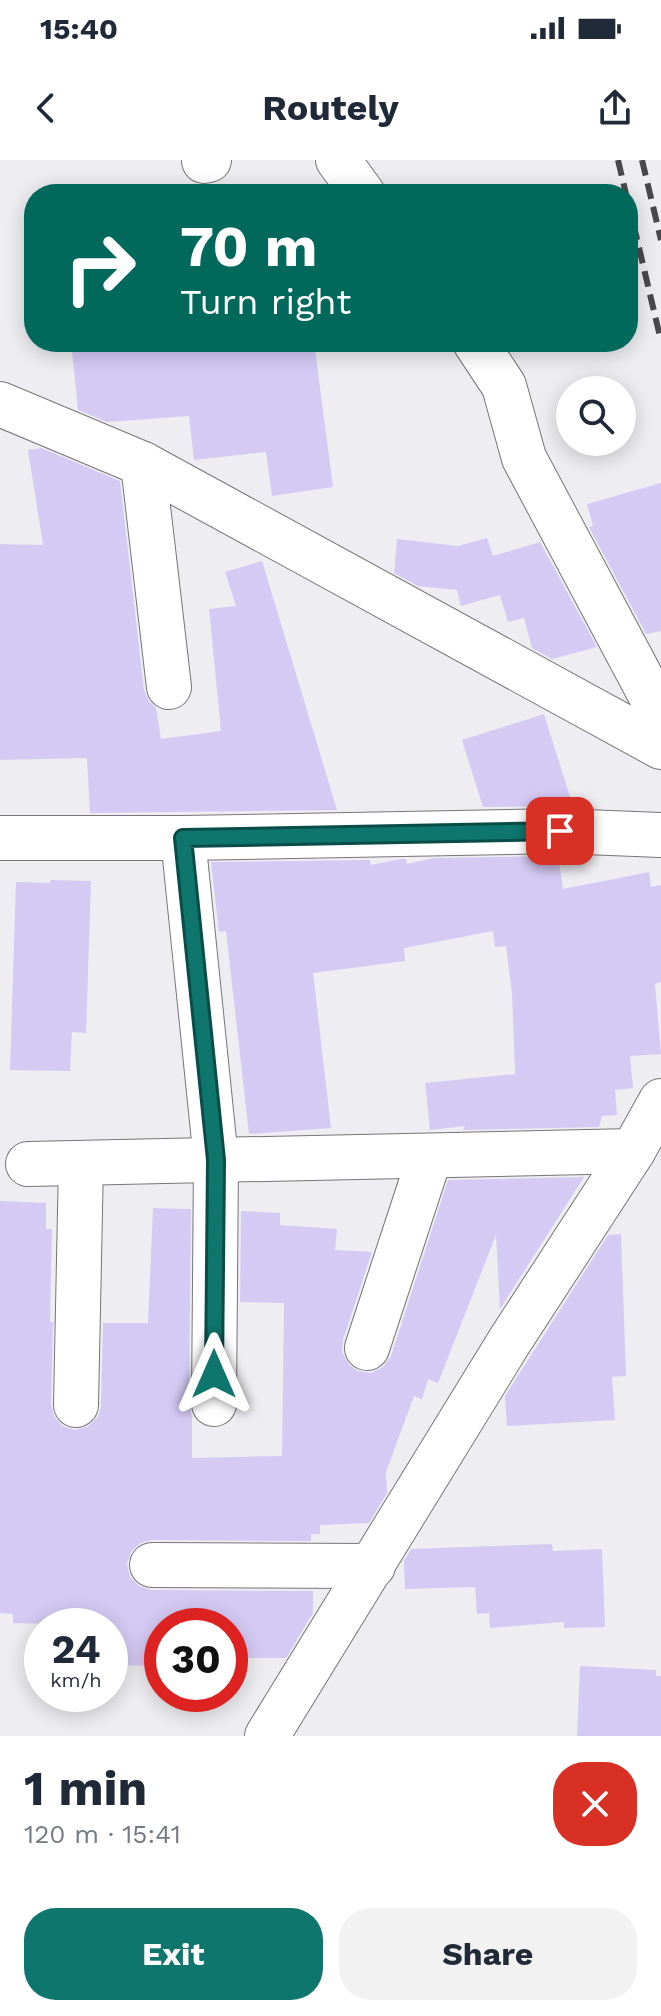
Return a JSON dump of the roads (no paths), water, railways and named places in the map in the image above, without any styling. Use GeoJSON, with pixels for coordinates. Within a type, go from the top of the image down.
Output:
{"type":"FeatureCollection","features":[{"type":"Feature","properties":{"kind":"street"},"geometry":{"type":"LineString","coordinates":[[338,160],[356,184]]}},
{"type":"Feature","properties":{"kind":"street"},"geometry":{"type":"LineString","coordinates":[[482,352],[504,386],[524,458],[661,715]]}},
{"type":"Feature","properties":{"kind":"street"},"geometry":{"type":"LineString","coordinates":[[0,404],[143,464],[661,747]]}},
{"type":"Feature","properties":{"kind":"street"},"geometry":{"type":"LineString","coordinates":[[143,464],[169,687]]}},
{"type":"Feature","properties":{"kind":"street"},"geometry":{"type":"LineString","coordinates":[[0,857],[0,838],[560,831],[661,835]]}},
{"type":"Feature","properties":{"kind":"street"},"geometry":{"type":"LineString","coordinates":[[183,838],[216,1160],[214,1404]]}},
{"type":"Feature","properties":{"kind":"street"},"geometry":{"type":"LineString","coordinates":[[267,1736],[509,1342],[633,1151],[661,1101]]}},
{"type":"Feature","properties":{"kind":"street"},"geometry":{"type":"LineString","coordinates":[[28,1164],[633,1151]]}},
{"type":"Feature","properties":{"kind":"street"},"geometry":{"type":"LineString","coordinates":[[367,1348],[430,1156]]}},
{"type":"Feature","properties":{"kind":"street"},"geometry":{"type":"LineString","coordinates":[[76,1405],[81,1163]]}},
{"type":"Feature","properties":{"kind":"street"},"geometry":{"type":"LineString","coordinates":[[152,1565],[373,1566]]}},
{"type":"Feature","properties":{"kind":"railway"},"geometry":{"type":"LineString","coordinates":[[618,160],[624,184]]}},
{"type":"Feature","properties":{"kind":"railway"},"geometry":{"type":"LineString","coordinates":[[642,160],[661,240]]}},
{"type":"Feature","properties":{"kind":"railway"},"geometry":{"type":"LineString","coordinates":[[638,243],[661,341]]}}]}
